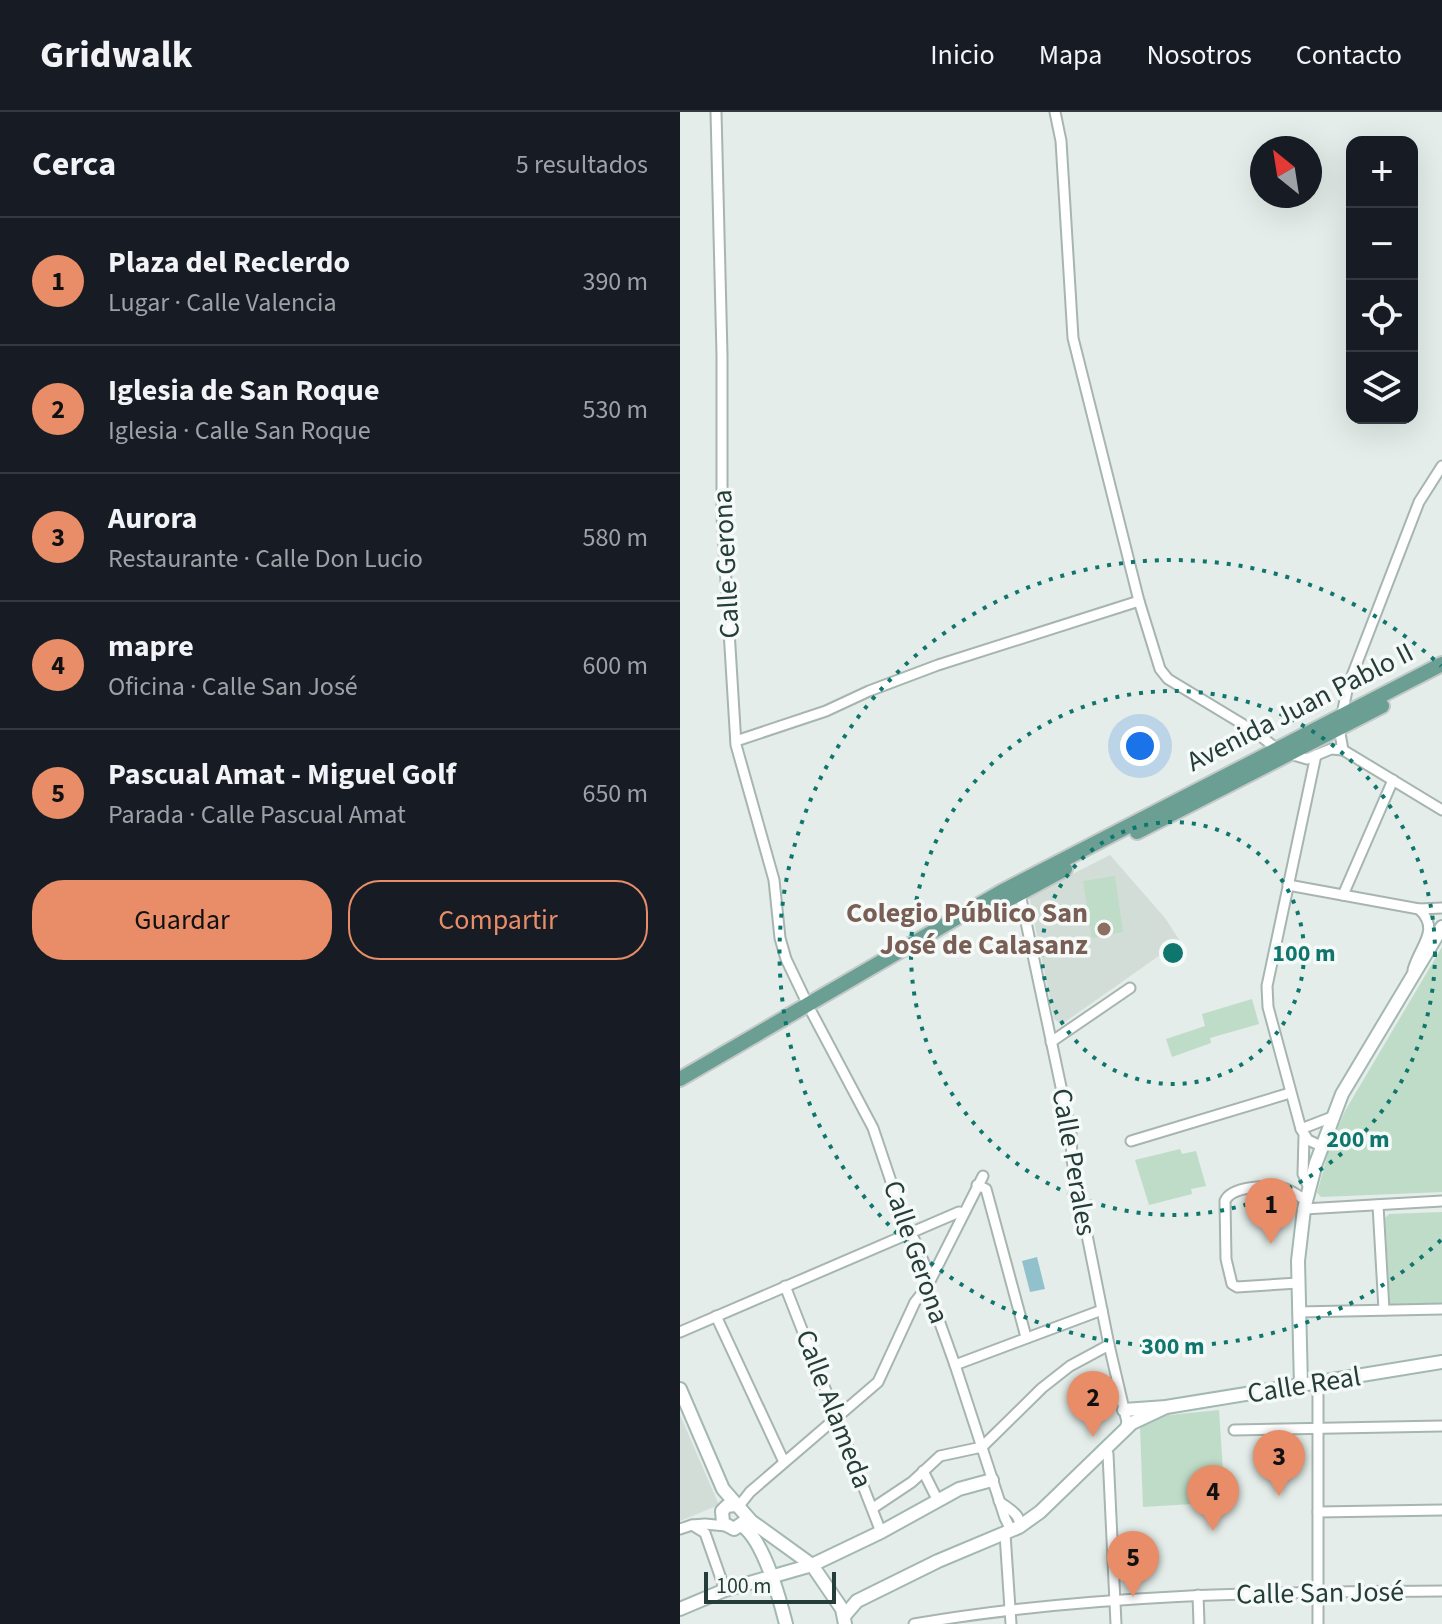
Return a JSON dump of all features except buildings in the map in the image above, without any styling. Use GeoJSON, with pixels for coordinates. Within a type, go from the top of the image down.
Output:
{"type":"FeatureCollection","features":[{"type":"Feature","properties":{"kind":"main road","name":"Avenida Juan Pablo II"},"geometry":{"type":"LineString","coordinates":[[1339,723],[1442,664]]}},
{"type":"Feature","properties":{"kind":"main road","name":"Avenida Juan Pablo II"},"geometry":{"type":"LineString","coordinates":[[680,1089],[1001,892],[1339,723],[1442,675]]}},
{"type":"Feature","properties":{"kind":"main road","name":"Avenida Juan Pablo II"},"geometry":{"type":"LineString","coordinates":[[680,1079],[1284,751]]}},
{"type":"Feature","properties":{"kind":"main road"},"geometry":{"type":"LineString","coordinates":[[1301,1386],[1298,1283],[1306,1199],[1321,1146],[1357,1066],[1442,927]]}},
{"type":"Feature","properties":{"kind":"main road","name":"Calle Real"},"geometry":{"type":"LineString","coordinates":[[1166,1407],[1442,1362]]}},
{"type":"Feature","properties":{"kind":"main road"},"geometry":{"type":"LineString","coordinates":[[680,1389],[732,1516],[747,1528],[773,1577],[786,1624]]}},
{"type":"Feature","properties":{"kind":"main road"},"geometry":{"type":"LineString","coordinates":[[1124,1410],[1166,1407]]}},
{"type":"Feature","properties":{"kind":"main road"},"geometry":{"type":"LineString","coordinates":[[845,1622],[857,1601],[1013,1530],[1040,1512],[1125,1429],[1138,1419],[1166,1407]]}},
{"type":"Feature","properties":{"kind":"main road"},"geometry":{"type":"LineString","coordinates":[[680,1609],[725,1590],[812,1565],[881,1532],[964,1486],[992,1480]]}},
{"type":"Feature","properties":{"kind":"main road"},"geometry":{"type":"LineString","coordinates":[[732,1516],[812,1565],[845,1622]]}},
{"type":"Feature","properties":{"kind":"street","name":"Calle Gerona"},"geometry":{"type":"LineString","coordinates":[[716,112],[722,516],[739,763],[774,880],[780,938],[786,959],[873,1128],[908,1232],[927,1270],[927,1287],[1005,1518],[1013,1530]]}},
{"type":"Feature","properties":{"kind":"street"},"geometry":{"type":"LineString","coordinates":[[1055,112],[1061,141],[1073,338],[1139,601],[1164,676],[1284,751],[1302,759],[1331,749],[1343,750],[1442,810]]}},
{"type":"Feature","properties":{"kind":"street"},"geometry":{"type":"LineString","coordinates":[[1343,750],[1339,723],[1356,662],[1419,502],[1442,466]]}},
{"type":"Feature","properties":{"kind":"street"},"geometry":{"type":"LineString","coordinates":[[736,741],[826,711],[938,665],[1139,601]]}},
{"type":"Feature","properties":{"kind":"street"},"geometry":{"type":"LineString","coordinates":[[1306,1199],[1302,1132],[1268,1007],[1267,986],[1316,755]]}},
{"type":"Feature","properties":{"kind":"street"},"geometry":{"type":"LineString","coordinates":[[1343,895],[1393,780]]}},
{"type":"Feature","properties":{"kind":"street"},"geometry":{"type":"LineString","coordinates":[[1288,885],[1419,909],[1442,908]]}},
{"type":"Feature","properties":{"kind":"street","name":"Calle Perales"},"geometry":{"type":"LineString","coordinates":[[1020,894],[1071,1134],[1072,1160],[1127,1422],[1125,1429]]}},
{"type":"Feature","properties":{"kind":"street"},"geometry":{"type":"LineString","coordinates":[[1412,979],[1416,958],[1430,928],[1427,917],[1419,909]]}},
{"type":"Feature","properties":{"kind":"street"},"geometry":{"type":"LineString","coordinates":[[1051,1042],[1130,988]]}},
{"type":"Feature","properties":{"kind":"street"},"geometry":{"type":"LineString","coordinates":[[1131,1141],[1290,1093]]}},
{"type":"Feature","properties":{"kind":"street"},"geometry":{"type":"LineString","coordinates":[[1302,1132],[1332,1117]]}},
{"type":"Feature","properties":{"kind":"street"},"geometry":{"type":"LineString","coordinates":[[1302,1132],[1321,1146]]}},
{"type":"Feature","properties":{"kind":"street"},"geometry":{"type":"LineString","coordinates":[[710,1542],[761,1482],[878,1382],[915,1302],[927,1287],[980,1181],[986,1189],[1026,1337]]}},
{"type":"Feature","properties":{"kind":"street"},"geometry":{"type":"LineString","coordinates":[[1298,1283],[1237,1287],[1232,1284],[1226,1259],[1225,1201],[1229,1194],[1236,1190],[1278,1188],[1306,1199],[1378,1205],[1442,1201]]}},
{"type":"Feature","properties":{"kind":"street"},"geometry":{"type":"LineString","coordinates":[[1378,1205],[1384,1310]]}},
{"type":"Feature","properties":{"kind":"street"},"geometry":{"type":"LineString","coordinates":[[680,1332],[908,1232],[959,1212],[964,1213]]}},
{"type":"Feature","properties":{"kind":"street","name":"Calle Alameda"},"geometry":{"type":"LineString","coordinates":[[785,1286],[881,1532]]}},
{"type":"Feature","properties":{"kind":"street"},"geometry":{"type":"LineString","coordinates":[[1298,1312],[1442,1309]]}},
{"type":"Feature","properties":{"kind":"street"},"geometry":{"type":"LineString","coordinates":[[955,1365],[1102,1310]]}},
{"type":"Feature","properties":{"kind":"street"},"geometry":{"type":"LineString","coordinates":[[716,1316],[784,1462]]}},
{"type":"Feature","properties":{"kind":"street"},"geometry":{"type":"LineString","coordinates":[[873,1508],[944,1454],[982,1447],[1042,1388],[1070,1366],[1109,1345]]}},
{"type":"Feature","properties":{"kind":"street"},"geometry":{"type":"LineString","coordinates":[[1318,1383],[1318,1624]]}},
{"type":"Feature","properties":{"kind":"street"},"geometry":{"type":"LineString","coordinates":[[1234,1430],[1442,1426]]}},
{"type":"Feature","properties":{"kind":"street"},"geometry":{"type":"LineString","coordinates":[[1104,1450],[1108,1454],[1116,1624]]}},
{"type":"Feature","properties":{"kind":"street"},"geometry":{"type":"LineString","coordinates":[[923,1471],[938,1501]]}},
{"type":"Feature","properties":{"kind":"street"},"geometry":{"type":"LineString","coordinates":[[721,1486],[740,1491],[761,1482]]}},
{"type":"Feature","properties":{"kind":"street"},"geometry":{"type":"LineString","coordinates":[[1318,1512],[1442,1510]]}},
{"type":"Feature","properties":{"kind":"street"},"geometry":{"type":"LineString","coordinates":[[680,1529],[732,1516]]}},
{"type":"Feature","properties":{"kind":"street"},"geometry":{"type":"LineString","coordinates":[[692,1525],[702,1530],[710,1542],[711,1554],[725,1590]]}},
{"type":"Feature","properties":{"kind":"street"},"geometry":{"type":"LineString","coordinates":[[1011,1624],[1013,1530]]}},
{"type":"Feature","properties":{"kind":"street","name":"Calle San José"},"geometry":{"type":"LineString","coordinates":[[914,1624],[1010,1611],[1198,1595],[1442,1591]]}},
{"type":"Feature","properties":{"kind":"street"},"geometry":{"type":"LineString","coordinates":[[1198,1595],[1199,1624]]}},
{"type":"Feature","properties":{"kind":"shaded area","name":"Colegio Público San José de Calasanz"},"geometry":{"type":"Polygon","coordinates":[[[1110,855],[1165,918],[1180,941],[1062,1024],[1054,1019],[1029,896],[1110,855]]]}},
{"type":"Feature","properties":{"kind":"shaded area"},"geometry":{"type":"Polygon","coordinates":[[[680,1415],[719,1505],[680,1521],[680,1415]]]}},
{"type":"Feature","properties":{"kind":"green space"},"geometry":{"type":"Polygon","coordinates":[[[1115,876],[1123,932],[1092,938],[1083,881],[1115,876]]]}},
{"type":"Feature","properties":{"kind":"green space"},"geometry":{"type":"Polygon","coordinates":[[[1442,947],[1442,1192],[1321,1197],[1317,1193],[1330,1146],[1345,1111],[1442,947]]]}},
{"type":"Feature","properties":{"kind":"green space"},"geometry":{"type":"Polygon","coordinates":[[[1252,999],[1259,1024],[1210,1038],[1211,1043],[1172,1057],[1166,1039],[1205,1026],[1202,1014],[1252,999]]]}},
{"type":"Feature","properties":{"kind":"green space"},"geometry":{"type":"Polygon","coordinates":[[[1180,1149],[1182,1154],[1196,1151],[1206,1186],[1191,1189],[1192,1194],[1149,1205],[1135,1160],[1180,1149]]]}},
{"type":"Feature","properties":{"kind":"green space"},"geometry":{"type":"Polygon","coordinates":[[[1442,1212],[1442,1304],[1390,1305],[1385,1218],[1389,1214],[1442,1212]]]}},
{"type":"Feature","properties":{"kind":"green space"},"geometry":{"type":"Polygon","coordinates":[[[1219,1410],[1225,1502],[1143,1507],[1140,1426],[1159,1416],[1219,1410]]]}},
{"type":"Feature","properties":{"kind":"water"},"geometry":{"type":"Polygon","coordinates":[[[1037,1257],[1045,1289],[1030,1292],[1022,1261],[1037,1257]]]}},
{"type":"Feature","properties":{"kind":"place","name":"Colegio Público San José de Calasanz"},"geometry":{"type":"Point","coordinates":[1104,929]}},
{"type":"Feature","properties":{"kind":"place","name":"Plaza del Reclerdo"},"geometry":{"type":"Point","coordinates":[1271,1244]}},
{"type":"Feature","properties":{"kind":"place","name":"Iglesia de San Roque"},"geometry":{"type":"Point","coordinates":[1093,1437]}},
{"type":"Feature","properties":{"kind":"place","name":"Aurora"},"geometry":{"type":"Point","coordinates":[1279,1496]}},
{"type":"Feature","properties":{"kind":"place","name":"mapre"},"geometry":{"type":"Point","coordinates":[1213,1531]}},
{"type":"Feature","properties":{"kind":"place","name":"Pascual Amat - Miguel Golf"},"geometry":{"type":"Point","coordinates":[1133,1597]}}]}
